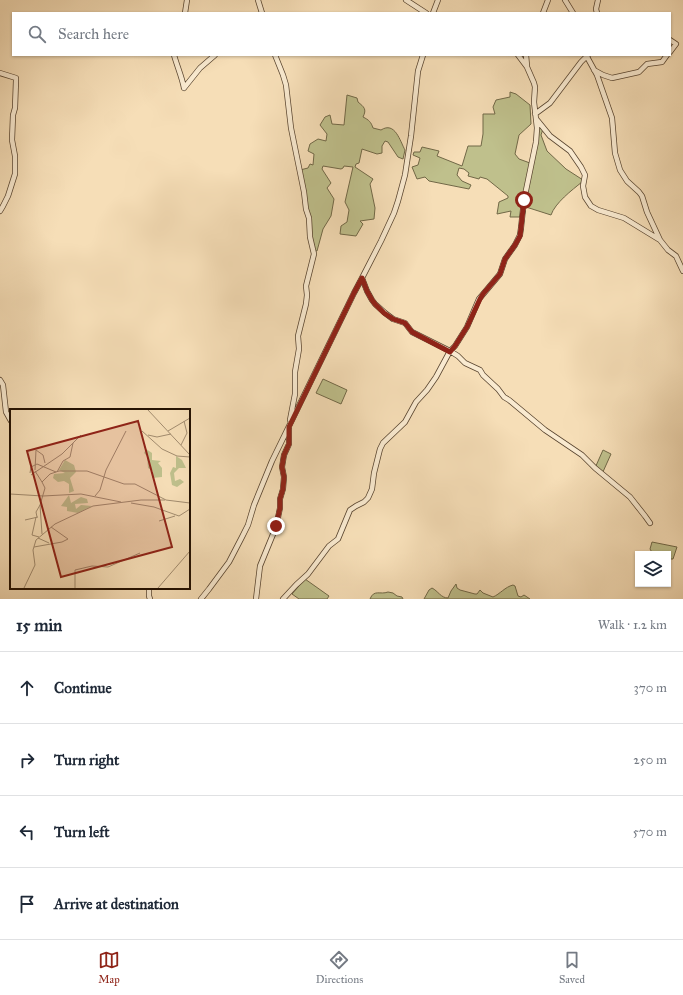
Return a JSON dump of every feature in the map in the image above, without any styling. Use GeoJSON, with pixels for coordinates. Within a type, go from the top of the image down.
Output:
{"type":"FeatureCollection","features":[{"type":"Feature","properties":{"kind":"street"},"geometry":{"type":"LineString","coordinates":[[185,12],[187,0]]}},
{"type":"Feature","properties":{"kind":"street"},"geometry":{"type":"LineString","coordinates":[[258,0],[262,12]]}},
{"type":"Feature","properties":{"kind":"street"},"geometry":{"type":"LineString","coordinates":[[406,0],[424,12]]}},
{"type":"Feature","properties":{"kind":"street"},"geometry":{"type":"LineString","coordinates":[[433,12],[438,0]]}},
{"type":"Feature","properties":{"kind":"street"},"geometry":{"type":"LineString","coordinates":[[543,12],[548,0]]}},
{"type":"Feature","properties":{"kind":"street"},"geometry":{"type":"LineString","coordinates":[[565,0],[571,12]]}},
{"type":"Feature","properties":{"kind":"street"},"geometry":{"type":"LineString","coordinates":[[597,12],[598,0]]}},
{"type":"Feature","properties":{"kind":"street"},"geometry":{"type":"LineString","coordinates":[[671,40],[676,44],[671,51]]}},
{"type":"Feature","properties":{"kind":"street"},"geometry":{"type":"LineString","coordinates":[[174,56],[184,88],[200,68],[214,56]]}},
{"type":"Feature","properties":{"kind":"street"},"geometry":{"type":"LineString","coordinates":[[256,599],[260,566],[276,526],[280,508],[284,477],[282,467],[284,455],[289,444],[289,427],[295,394],[295,372],[299,349],[298,336],[306,304],[306,286],[314,258],[310,236],[309,218],[291,128],[286,85],[275,56]]}},
{"type":"Feature","properties":{"kind":"street"},"geometry":{"type":"LineString","coordinates":[[200,599],[229,562],[242,537],[272,461],[394,213],[401,190],[412,136],[418,71],[423,56]]}},
{"type":"Feature","properties":{"kind":"street"},"geometry":{"type":"LineString","coordinates":[[283,599],[308,574],[329,546],[338,539],[350,510],[368,498],[372,489],[374,473],[383,443],[405,422],[416,402],[436,377],[450,352],[467,327],[483,294],[500,274],[505,259],[520,236],[524,200],[537,136],[534,102],[535,87],[527,68],[519,56]]}},
{"type":"Feature","properties":{"kind":"street"},"geometry":{"type":"LineString","coordinates":[[526,56],[527,68]]}},
{"type":"Feature","properties":{"kind":"street"},"geometry":{"type":"LineString","coordinates":[[536,117],[550,103],[586,56]]}},
{"type":"Feature","properties":{"kind":"street"},"geometry":{"type":"LineString","coordinates":[[587,56],[597,75],[612,118],[615,152],[620,170],[627,181],[639,192],[660,240],[668,250],[676,256],[683,271]]}},
{"type":"Feature","properties":{"kind":"street"},"geometry":{"type":"LineString","coordinates":[[593,69],[596,72],[612,78],[639,72],[647,64],[662,62],[666,56]]}},
{"type":"Feature","properties":{"kind":"street"},"geometry":{"type":"LineString","coordinates":[[0,73],[16,78],[16,80],[12,140],[15,156],[14,174],[8,196],[0,211]]}},
{"type":"Feature","properties":{"kind":"street"},"geometry":{"type":"LineString","coordinates":[[536,117],[550,136],[570,151],[582,167],[585,175],[583,186],[585,197],[591,206],[598,210],[624,218],[660,240]]}},
{"type":"Feature","properties":{"kind":"street"},"geometry":{"type":"LineString","coordinates":[[362,278],[372,300],[384,313],[393,319],[405,323],[412,332],[458,356],[465,363],[480,370],[504,397],[545,430],[582,454],[595,468],[630,497],[650,523]]}},
{"type":"Feature","properties":{"kind":"street"},"geometry":{"type":"LineString","coordinates":[[0,380],[3,385],[6,412],[10,419]]}},
{"type":"Feature","properties":{"kind":"street"},"geometry":{"type":"LineString","coordinates":[[149,589],[148,596],[150,599]]}},
{"type":"Feature","properties":{"kind":"green space"},"geometry":{"type":"Polygon","coordinates":[[[510,92],[516,94],[530,105],[531,124],[519,135],[515,154],[519,159],[530,163],[536,128],[541,127],[543,129],[541,135],[547,151],[566,169],[583,180],[560,201],[551,215],[526,207],[524,217],[510,217],[511,211],[497,214],[499,202],[508,198],[508,196],[487,179],[480,177],[479,179],[468,176],[469,173],[464,169],[459,168],[457,175],[462,181],[471,185],[469,189],[429,181],[425,177],[417,179],[412,167],[418,165],[420,158],[413,155],[414,152],[420,152],[422,147],[439,151],[437,156],[462,166],[468,146],[481,146],[483,134],[483,114],[495,114],[493,107],[496,100],[510,97],[510,92]]]}},
{"type":"Feature","properties":{"kind":"green space"},"geometry":{"type":"Polygon","coordinates":[[[347,95],[357,98],[358,102],[364,108],[365,112],[363,117],[370,121],[373,128],[381,130],[390,128],[396,133],[405,150],[403,159],[398,157],[388,142],[385,141],[382,146],[382,153],[377,154],[362,149],[359,163],[356,164],[355,167],[373,179],[370,184],[375,208],[374,219],[360,221],[363,224],[356,236],[340,234],[341,226],[347,222],[349,210],[345,202],[353,167],[344,166],[341,169],[323,166],[322,169],[331,183],[327,188],[334,199],[331,216],[323,229],[317,251],[312,250],[300,170],[308,168],[310,164],[313,165],[314,154],[308,151],[310,144],[318,139],[326,141],[327,134],[320,125],[325,117],[330,115],[332,124],[344,125],[347,95]]]}},
{"type":"Feature","properties":{"kind":"green space"},"geometry":{"type":"Polygon","coordinates":[[[323,379],[347,390],[341,404],[316,393],[323,379]]]}},
{"type":"Feature","properties":{"kind":"green space"},"geometry":{"type":"Polygon","coordinates":[[[603,450],[611,454],[602,474],[595,468],[603,450]]]}},
{"type":"Feature","properties":{"kind":"green space"},"geometry":{"type":"Polygon","coordinates":[[[652,542],[677,547],[673,559],[671,559],[671,551],[651,551],[650,549],[652,542]]]}},
{"type":"Feature","properties":{"kind":"green space"},"geometry":{"type":"Polygon","coordinates":[[[305,579],[329,596],[327,599],[299,599],[292,594],[305,579]]]}},
{"type":"Feature","properties":{"kind":"green space"},"geometry":{"type":"Polygon","coordinates":[[[456,584],[457,588],[460,590],[477,594],[480,590],[483,593],[493,597],[507,587],[513,585],[515,586],[518,596],[521,597],[524,595],[530,599],[424,599],[429,590],[432,588],[443,597],[448,598],[456,584]]]}},
{"type":"Feature","properties":{"kind":"green space"},"geometry":{"type":"Polygon","coordinates":[[[388,592],[402,597],[403,599],[370,599],[375,593],[388,592]]]}},
{"type":"Feature","properties":{"kind":"route"},"geometry":{"type":"LineString","coordinates":[[276,526],[283,489],[284,477],[282,467],[284,455],[289,444],[289,427],[362,278],[372,300],[384,311],[384,313],[393,319],[402,321],[412,332],[450,352],[467,327],[483,294],[500,274],[505,259],[520,236],[524,200]]}}]}
